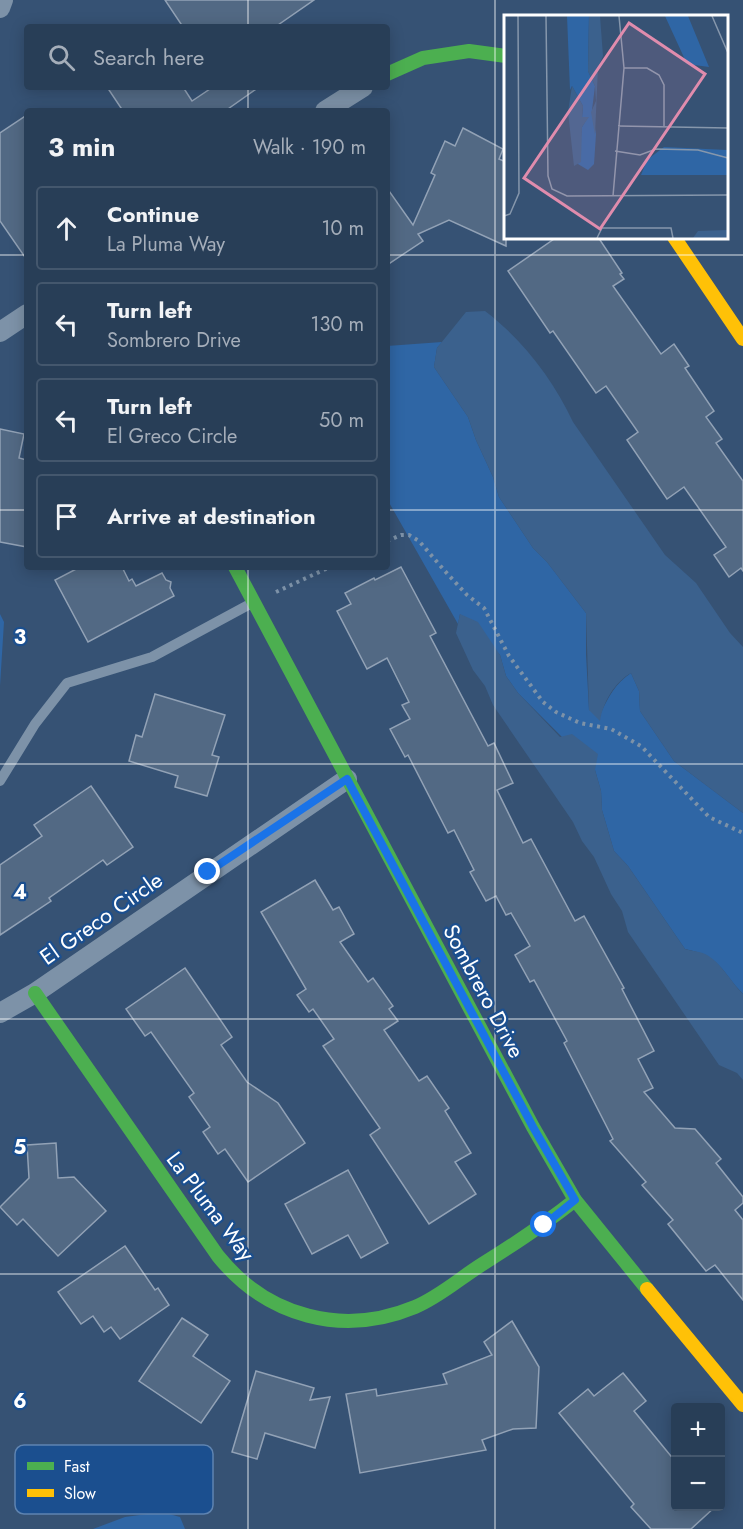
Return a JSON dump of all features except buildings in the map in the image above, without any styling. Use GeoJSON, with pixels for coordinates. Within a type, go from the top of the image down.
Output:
{"type":"FeatureCollection","features":[{"type":"Feature","properties":{"kind":"street"},"geometry":{"type":"LineString","coordinates":[[0,8],[3,0]]}},
{"type":"Feature","properties":{"kind":"street"},"geometry":{"type":"LineString","coordinates":[[390,73],[423,58],[469,51],[504,56]]}},
{"type":"Feature","properties":{"kind":"street"},"geometry":{"type":"LineString","coordinates":[[330,108],[358,90]]}},
{"type":"Feature","properties":{"kind":"street"},"geometry":{"type":"LineString","coordinates":[[675,238],[743,339]]}},
{"type":"Feature","properties":{"kind":"street"},"geometry":{"type":"LineString","coordinates":[[0,333],[24,316]]}},
{"type":"Feature","properties":{"kind":"street","name":"Sombrero Drive"},"geometry":{"type":"LineString","coordinates":[[237,570],[533,1127],[575,1200],[743,1405]]}},
{"type":"Feature","properties":{"kind":"street","name":"El Greco Circle"},"geometry":{"type":"LineString","coordinates":[[0,1013],[35,993],[347,779]]}},
{"type":"Feature","properties":{"kind":"street","name":"La Pluma Way"},"geometry":{"type":"LineString","coordinates":[[35,993],[224,1265],[246,1286],[273,1304],[300,1315],[355,1322],[387,1318],[418,1306],[544,1225],[575,1200]]}},
{"type":"Feature","properties":{"kind":"lane"},"geometry":{"type":"LineString","coordinates":[[0,780],[35,724],[68,683],[152,657],[254,602]]}},
{"type":"Feature","properties":{"kind":"path"},"geometry":{"type":"LineString","coordinates":[[390,540],[401,535],[409,535],[418,541],[467,595],[484,608],[509,656],[543,702],[556,712],[580,723],[611,729],[629,738],[641,746],[709,817],[743,833]]}},
{"type":"Feature","properties":{"kind":"path"},"geometry":{"type":"LineString","coordinates":[[254,602],[323,570]]}},
{"type":"Feature","properties":{"kind":"shaded area"},"geometry":{"type":"Polygon","coordinates":[[[485,311],[499,322],[536,361],[573,422],[665,555],[696,583],[730,633],[743,647],[743,813],[674,761],[640,711],[639,691],[631,673],[611,693],[600,721],[589,710],[586,613],[547,562],[533,548],[499,497],[468,417],[434,367],[437,348],[466,312],[485,311]]]}},
{"type":"Feature","properties":{"kind":"shaded area"},"geometry":{"type":"Polygon","coordinates":[[[442,342],[437,348],[434,367],[468,417],[499,497],[533,548],[547,562],[586,613],[589,710],[601,713],[613,691],[631,673],[639,691],[640,711],[674,761],[743,813],[743,994],[713,960],[685,949],[628,866],[614,851],[602,810],[601,791],[595,770],[518,693],[506,676],[500,655],[460,614],[458,624],[390,504],[390,346],[442,342]]]}},
{"type":"Feature","properties":{"kind":"shaded area"},"geometry":{"type":"Polygon","coordinates":[[[0,614],[4,622],[0,686],[0,614]]]}},
{"type":"Feature","properties":{"kind":"shaded area"},"geometry":{"type":"Polygon","coordinates":[[[460,614],[478,622],[500,655],[506,676],[518,693],[560,737],[572,734],[598,754],[595,770],[601,791],[602,810],[614,851],[628,866],[685,949],[711,957],[743,994],[743,1080],[737,1073],[719,1065],[628,932],[622,911],[611,894],[594,857],[582,841],[573,822],[493,705],[485,686],[473,670],[456,633],[460,614]]]}},
{"type":"Feature","properties":{"kind":"shaded area"},"geometry":{"type":"Polygon","coordinates":[[[169,1514],[180,1517],[185,1529],[93,1529],[125,1517],[169,1514]]]}},
{"type":"Feature","properties":{"kind":"traffic: fast"},"geometry":{"type":"LineString","coordinates":[[390,73],[423,58],[469,51],[504,56]]}},
{"type":"Feature","properties":{"kind":"traffic: fast"},"geometry":{"type":"LineString","coordinates":[[237,570],[533,1127],[575,1200],[647,1289]]}},
{"type":"Feature","properties":{"kind":"traffic: fast"},"geometry":{"type":"LineString","coordinates":[[35,993],[218,1256],[238,1277],[259,1294],[283,1307],[308,1316],[334,1320],[361,1320],[388,1316],[415,1307],[441,1293],[575,1200]]}},
{"type":"Feature","properties":{"kind":"traffic: slow"},"geometry":{"type":"LineString","coordinates":[[675,238],[743,339]]}},
{"type":"Feature","properties":{"kind":"traffic: slow"},"geometry":{"type":"LineString","coordinates":[[647,1289],[743,1405]]}},
{"type":"Feature","properties":{"kind":"route"},"geometry":{"type":"LineString","coordinates":[[208,872],[347,779],[533,1127],[575,1200],[544,1225]]}}]}
